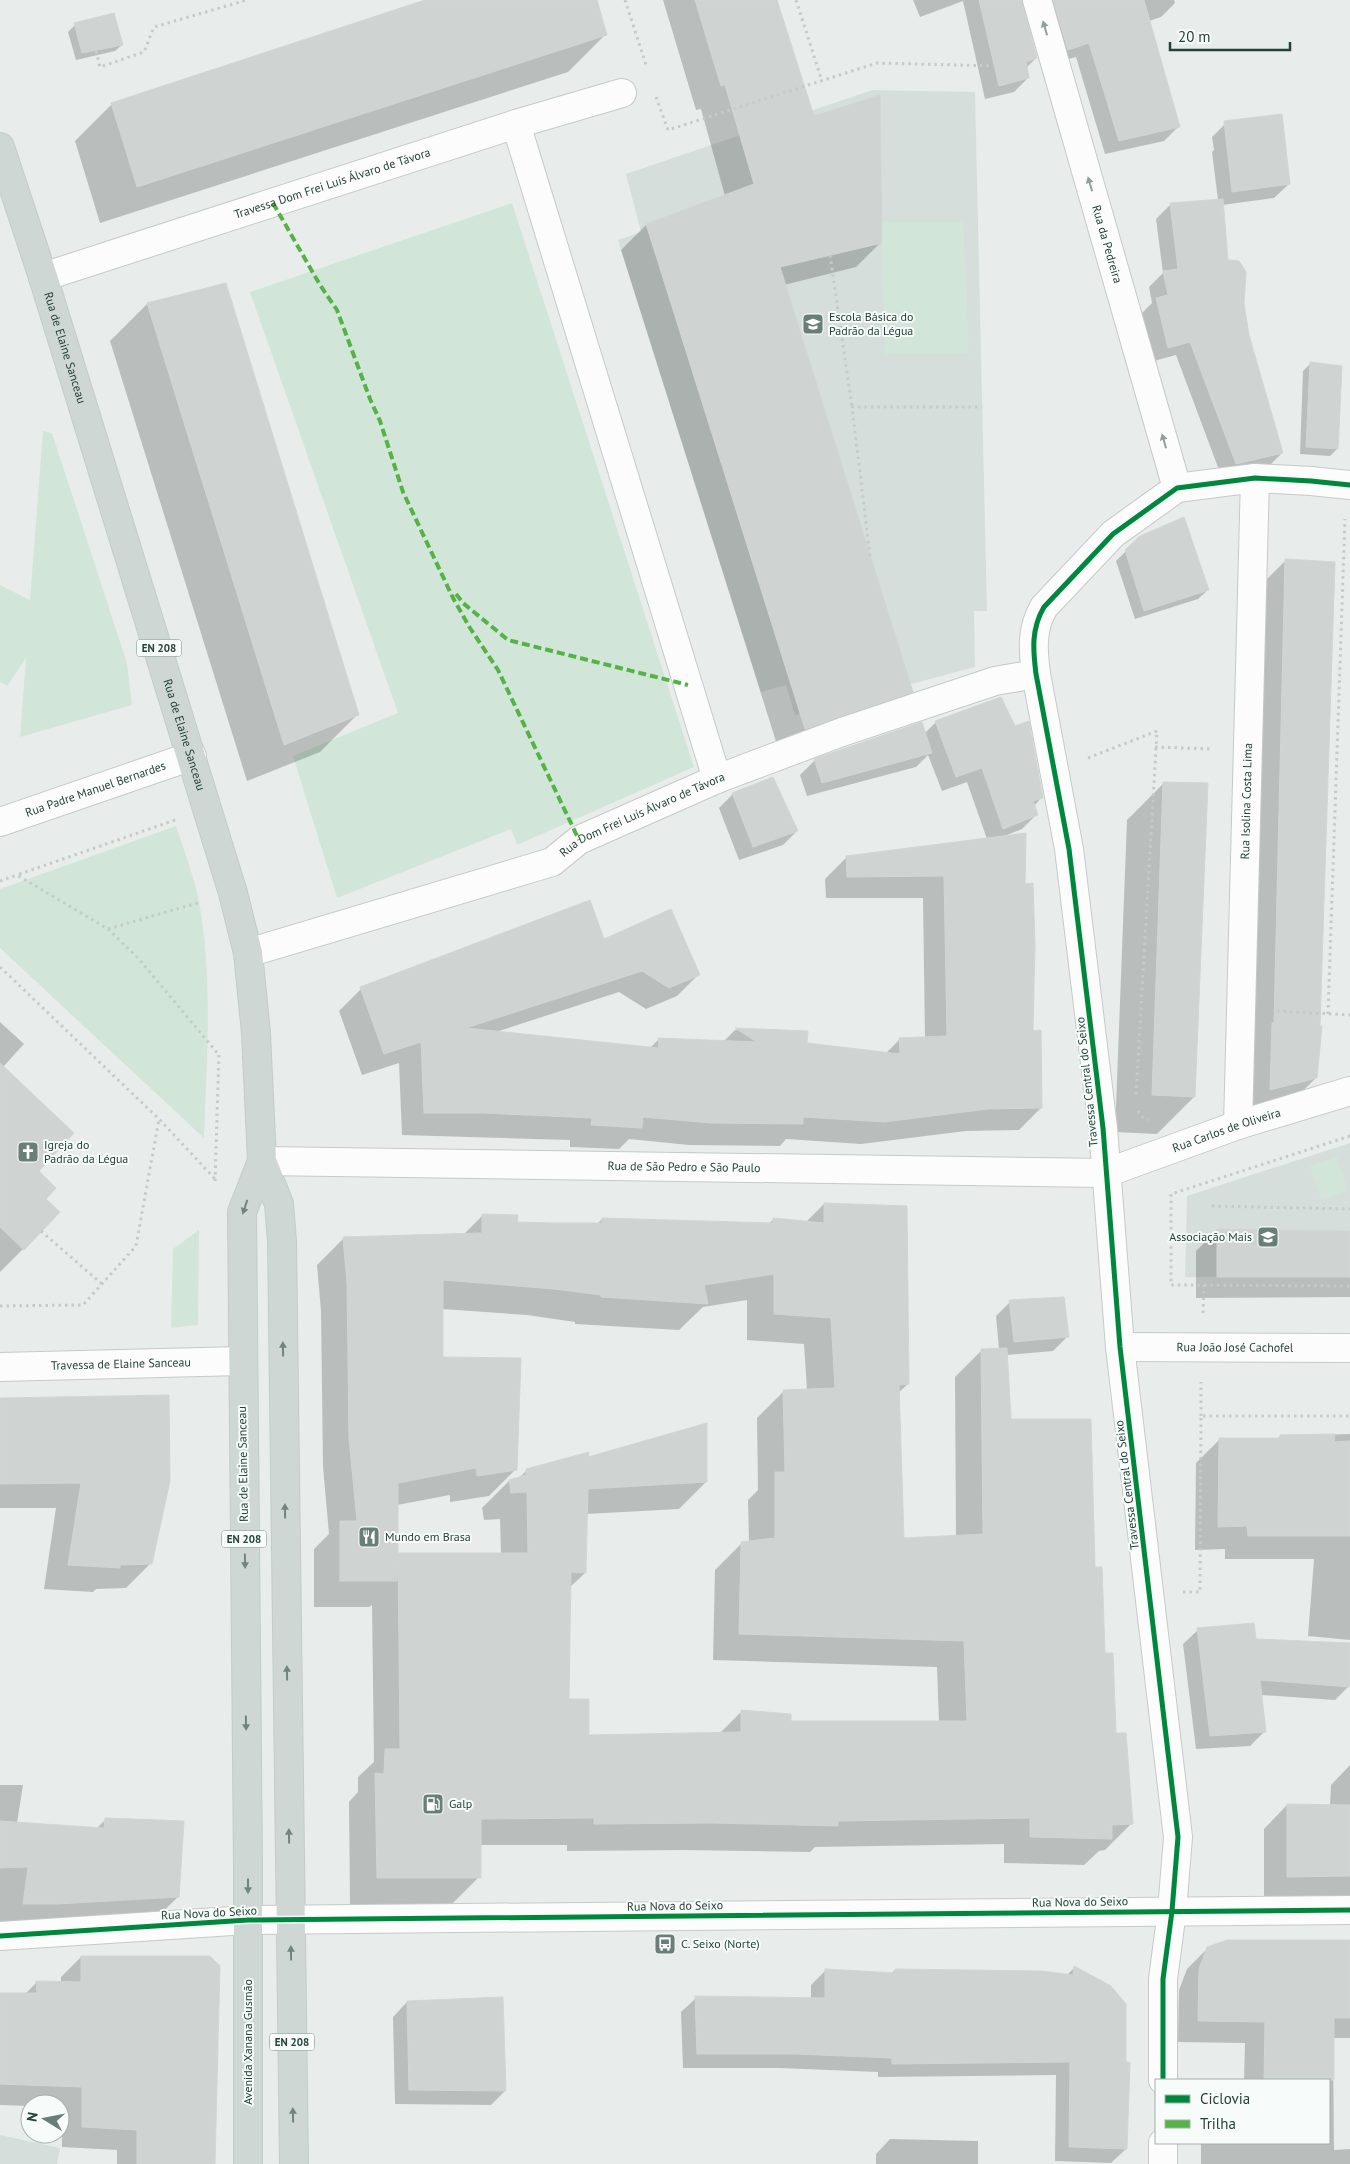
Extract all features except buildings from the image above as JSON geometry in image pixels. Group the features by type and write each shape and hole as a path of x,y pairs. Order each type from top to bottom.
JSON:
{"main road":[{"name":"Rua de Elaine Sanceau","path":"0,147 43,277 192,756 233,893 248,954 256,1033 262,1161 279,1204 282,1241 290,1920"},
{"name":"Rua de Elaine Sanceau","path":"248,1920 242,1212 262,1161"},
{"name":"Avenida Xanana Gusmão","path":"248,1920 248,2164"},
{"name":"EN 208","path":"290,1920 294,2164"}],"street":[{"name":"Rua da Pedreira","path":"1037,0 1177,488"},
{"name":"Travessa Dom Frei Luís Álvaro de Távora","path":"43,277 516,124 622,93"},
{"path":"516,124 717,779"},
{"name":"Travessa Central do Seixo","path":"1163,2079 1163,1978 1172,1911 1178,1837 1120,1347 1103,1128 1070,859 1036,674 1033,636 1039,615 1044,607 1113,534 1177,488 1255,478 1350,485"},
{"name":"Rua Isolina Costa Lima","path":"1238,1125 1255,478"},
{"name":"Rua Dom Frei Luís Álvaro de Távora","path":"248,954 552,862 579,840 717,779 842,732 995,681 1036,674"},
{"name":"Rua Padre Manuel Bernardes","path":"0,822 192,756"},
{"name":"Rua Carlos de Oliveira","path":"1106,1173 1238,1125 1350,1091"},
{"name":"Rua de São Pedro e São Paulo","path":"262,1161 1106,1173"},
{"name":"Rua João José Cachofel","path":"1120,1347 1350,1348"},
{"name":"Travessa de Elaine Sanceau","path":"0,1367 242,1361"},
{"name":"Rua Nova do Seixo","path":"0,1936 248,1920 1350,1910"},
{"path":"1163,2144 1163,2164"}],"path":[{"path":"96,51 100,67 144,52 154,27 246,0"},
{"path":"625,0 668,130 877,63 995,66"},
{"path":"796,0 822,81"},
{"path":"622,93 652,83"},
{"path":"830,255 852,407 870,556"},
{"path":"852,407 982,407"},
{"path":"1328,1014 1345,515"},
{"path":"1054,771 1157,731 1136,1097"},
{"path":"0,881 185,817"},
{"path":"17,875 108,929 138,958 220,1055"},
{"path":"108,929 207,900"},
{"path":"0,967 159,1119 215,1179"},
{"path":"1241,1010 1350,1015"},
{"path":"215,1189 219,1046"},
{"path":"0,1306 83,1305 136,1246 159,1119"},
{"path":"1350,1136 1171,1194 1172,1285 1350,1286"},
{"path":"1212,1206 1350,1209"},
{"path":"41,1231 102,1284"},
{"path":"1150,1593 1200,1592 1201,1416 1350,1416"}],"shaded area":[{"name":"Escola Básica do Padrão da Légua","path":"872,90 975,92 987,611 974,611 975,667 795,715 786,685 761,692 618,240 641,232 626,174"},
{"name":"Associação Mais","path":"1350,1143 1350,1277 1185,1277 1187,1196"},
{"path":"0,2135 20,2139 20,2144 42,2144 60,2148 57,2164 0,2164"}],"green space":[{"path":"512,203 694,767 517,845 511,829 337,898 293,756 398,713 250,292"},
{"path":"881,222 963,222 969,354 885,354"},
{"path":"43,431 52,433 127,663 132,705 20,737 26,658 7,686 0,682 0,585 30,600"},
{"path":"176,826 196,888 202,918 205,949 208,1044 204,1138 0,948 0,889"},
{"path":"1337,1157 1348,1191 1321,1200 1310,1166"},
{"path":"199,1230 198,1325 171,1328 173,1249"}],"marked path":[{"path":"273,203 320,285 337,310 380,421 403,492 453,598 498,670 579,840"},
{"path":"456,594 463,603 508,640 688,685"}],"cycle path":[{"path":"1163,2079 1163,1979 1172,1911 1178,1837 1120,1347 1103,1128 1069,849 1036,674 1034,640 1037,623 1044,607 1113,534 1177,488 1255,478 1350,485"},
{"path":"0,1936 248,1920 1350,1910"}],"place":[{"name":"Escola Básica do Padrão da Légua","path":"813,324"},
{"name":"Igreja do Padrão da Légua","path":"28,1152"},
{"name":"Associação Mais","path":"1268,1237"},
{"name":"Mundo em Brasa","path":"369,1537"},
{"name":"Galp","path":"433,1804"},
{"name":"C. Seixo (Norte)","path":"665,1944"}]}
